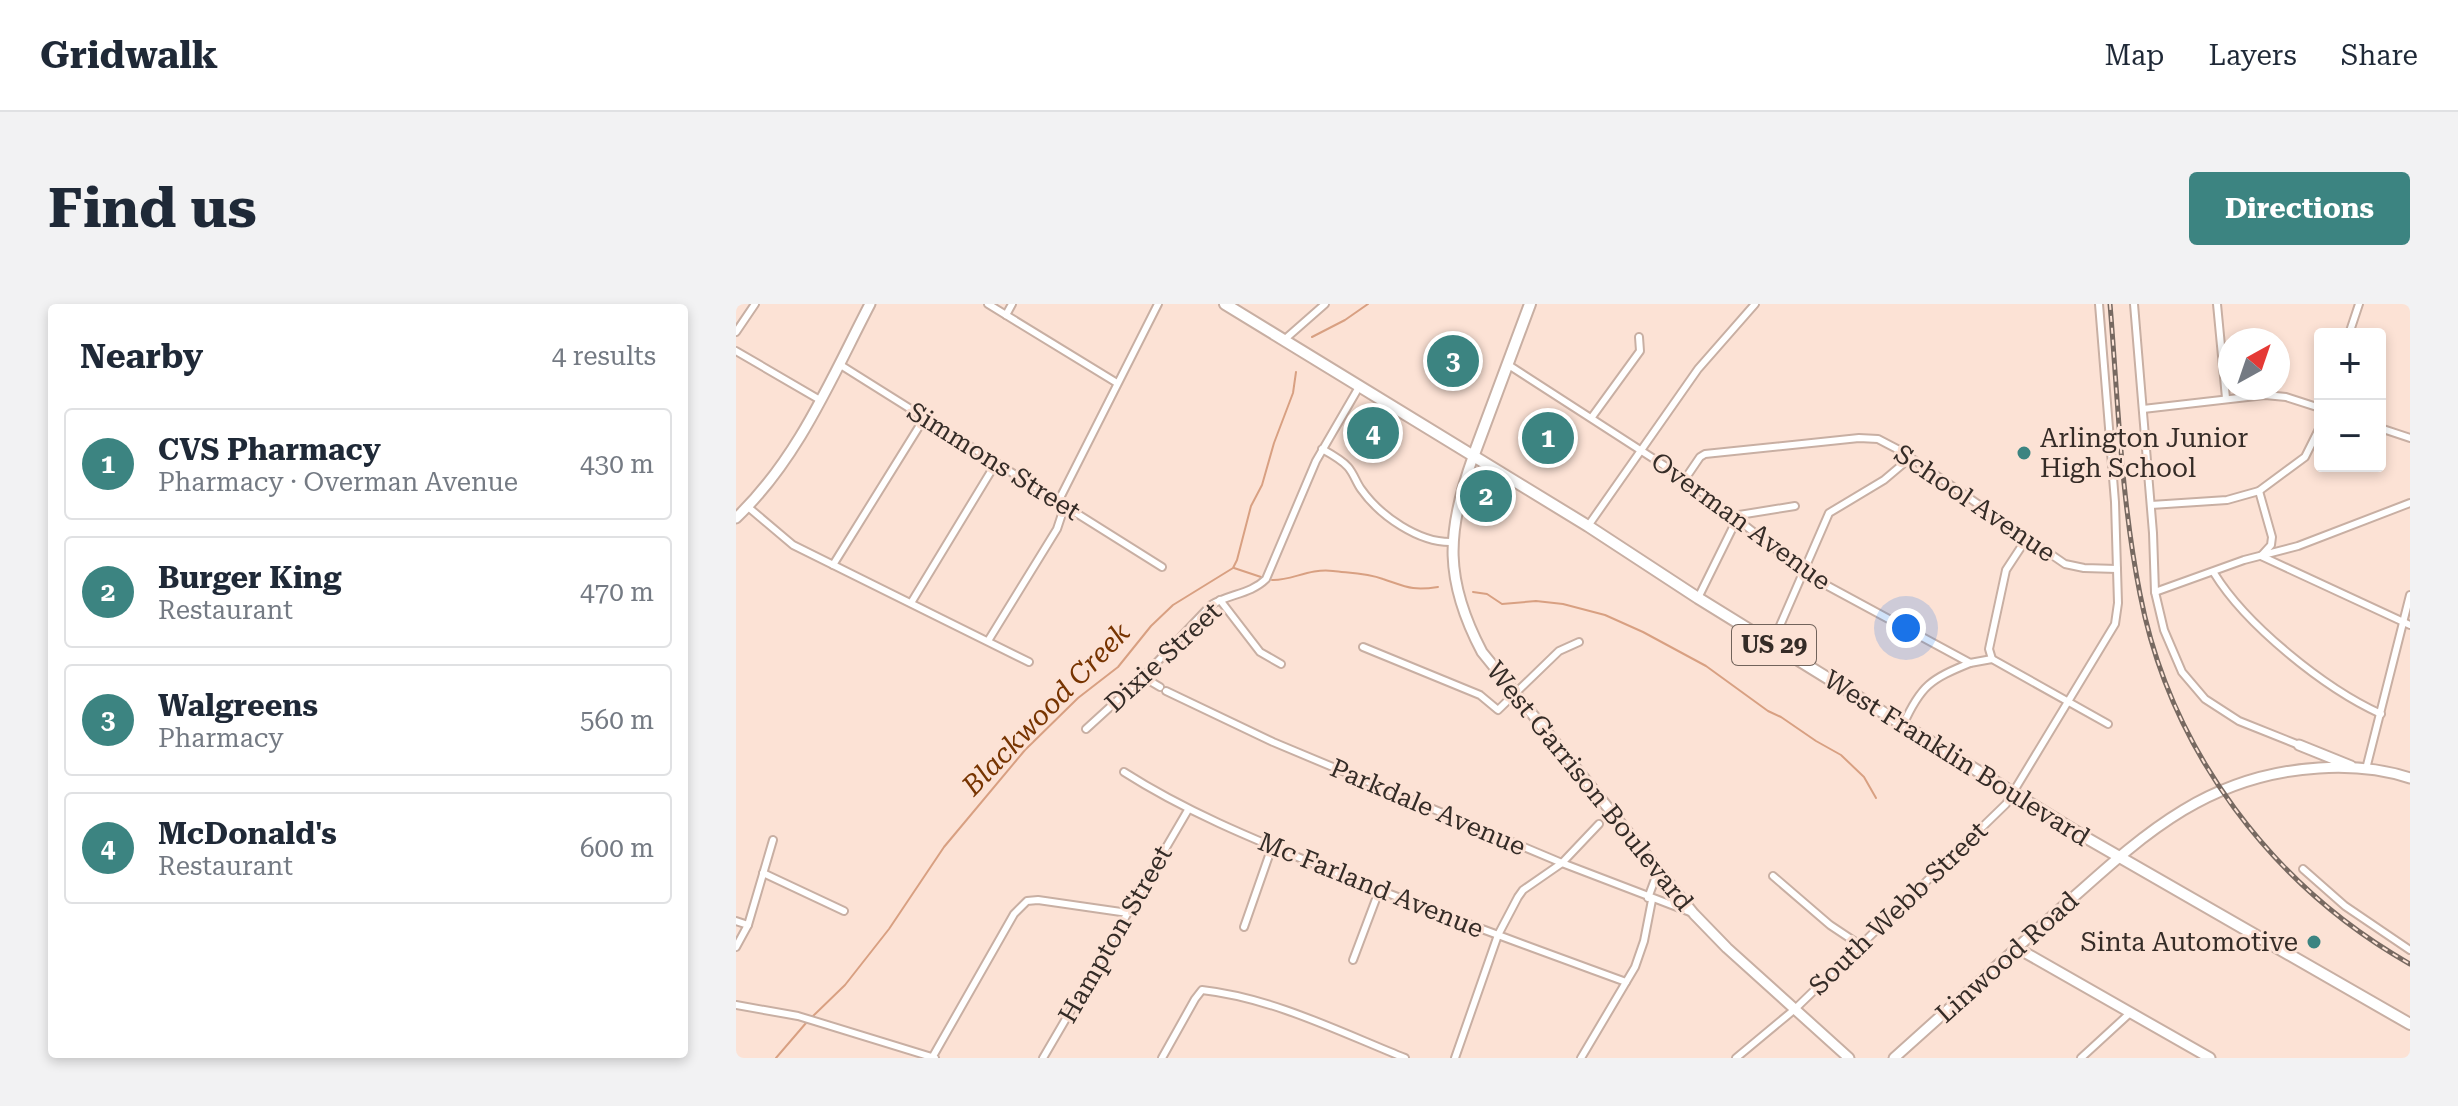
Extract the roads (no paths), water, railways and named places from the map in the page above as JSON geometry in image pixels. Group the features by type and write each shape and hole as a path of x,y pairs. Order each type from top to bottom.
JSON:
{"main road":[{"path":"736,518 785,463 870,304"},
{"name":"West Franklin Boulevard","path":"1225,304 1588,526 1698,598 2013,793 2410,1024"},
{"path":"1473,457 1530,304"},
{"name":"West Garrison Boulevard","path":"1473,457 1455,513 1452,542 1463,612 1482,652 1694,914 1727,948 1849,1058"},
{"path":"2299,745 2362,769 2410,778"},
{"path":"2299,745 2306,753 2303,769"},
{"path":"2311,750 2320,768"},
{"name":"Linwood Road","path":"1894,1058 2120,857 2153,829 2193,803 2246,781 2303,769 2362,769"},
{"path":"2017,948 2210,1058"}],"street":[{"path":"736,332 755,304"},
{"path":"988,304 1117,383"},
{"path":"1006,315 1012,304"},
{"path":"988,641 1057,529 1062,514 1058,502 1158,304"},
{"path":"1284,340 1325,304"},
{"path":"1588,526 1698,369 1755,304"},
{"name":"South Webb Street","path":"1736,1058 1795,1009 2003,807 2115,624 2118,603 2115,502 2099,304"},
{"path":"2134,304 2155,592 2157,609 2171,649 2182,672 2205,699 2239,721 2299,745"},
{"path":"2217,304 2219,328"},
{"path":"2351,328 2359,304"},
{"path":"1592,417 1640,351 1639,337"},
{"path":"736,351 820,400"},
{"name":"Simmons Street","path":"839,364 1162,567"},
{"name":"Overman Avenue","path":"1507,364 1685,479 1802,570 1970,663"},
{"name":"Dixie Street","path":"1086,729 1143,677 1211,605 1250,591 1266,579 1322,449 1359,387"},
{"path":"2143,409 2218,399"},
{"path":"2290,400 2314,406"},
{"path":"833,565 925,417"},
{"path":"2386,430 2410,438"},
{"name":"School Avenue","path":"1685,479 1705,454 1859,438 1881,440 2065,564 2117,569"},
{"path":"2151,505 2227,500 2259,491 2305,457 2314,439"},
{"path":"1322,449 1348,466 1370,500 1393,520 1415,534 1442,543 1452,542"},
{"path":"1772,644 1829,513 1884,480 1910,458"},
{"path":"911,603 996,463"},
{"path":"2259,491 2272,537 2271,545 2261,556"},
{"path":"2155,592 2214,573 2227,565 2298,546 2410,503"},
{"path":"1698,598 1736,519 1745,513 1795,506"},
{"path":"748,507 780,536 1029,662"},
{"path":"1992,659 1989,649 2006,570 2027,538"},
{"path":"2261,556 2406,623"},
{"path":"2214,573 2234,602 2289,653 2356,701 2381,714"},
{"path":"2362,769 2381,714 2406,623 2410,595"},
{"path":"1220,600 1260,652 1281,664"},
{"path":"1363,647 1480,695 1495,710 1502,709 1559,651 1579,642"},
{"path":"1903,725 1926,686 1945,672 1992,659 2108,724"},
{"name":"Parkdale Avenue","path":"1143,677 1273,742 1650,899 1694,914"},
{"name":"Mc Farland Avenue","path":"1124,772 1188,810 1272,847 1379,891 1626,982"},
{"name":"Hampton Street","path":"1043,1058 1188,810"},
{"path":"1455,1058 1498,935 1523,890 1562,863 1599,824"},
{"path":"736,947 748,925 773,840"},
{"path":"1244,927 1272,847"},
{"path":"2303,869 2363,919 2410,950"},
{"path":"1581,1058 1641,953 1658,871"},
{"path":"763,873 844,911"},
{"path":"1773,876 1830,925 1860,945"},
{"path":"1353,960 1379,891"},
{"path":"736,1005 798,1016 933,1058 1007,925 1027,901 1128,913"},
{"path":"736,921 748,925"},
{"path":"1162,1058 1202,990 1222,992 1294,1013 1405,1058"},
{"path":"2081,1058 2130,1013"}],"waterway":[{"name":"Blackwood Creek","path":"1312,337 1368,304"},
{"name":"Blackwood Creek","path":"811,1018 845,985 889,929 944,847 1025,750 1078,698 1118,667 1151,626 1173,605 1233,568 1251,506 1262,485 1293,393 1296,372"},
{"path":"1234,568 1261,577"},
{"path":"1272,580 1324,571 1371,576 1416,588 1438,587"},
{"path":"1473,592 1487,594 1502,604 1536,601 1563,604 1605,615 1643,632 1706,666 1768,711 1841,755 1864,777 1876,798"},
{"name":"Blackwood Creek","path":"776,1058 806,1023"}],"railway":[{"path":"2110,304 2128,522 2140,594 2155,651 2175,707 2202,759 2234,808 2272,854 2314,895 2360,932 2410,964"}],"place":[{"name":"Walgreens","path":"1453,361"},
{"name":"McDonald's","path":"1373,433"},
{"name":"CVS Pharmacy","path":"1548,438"},
{"name":"Arlington Junior High School","path":"2024,453"},
{"name":"Burger King","path":"1486,496"},
{"name":"Sinta Automotive","path":"2314,942"}]}
